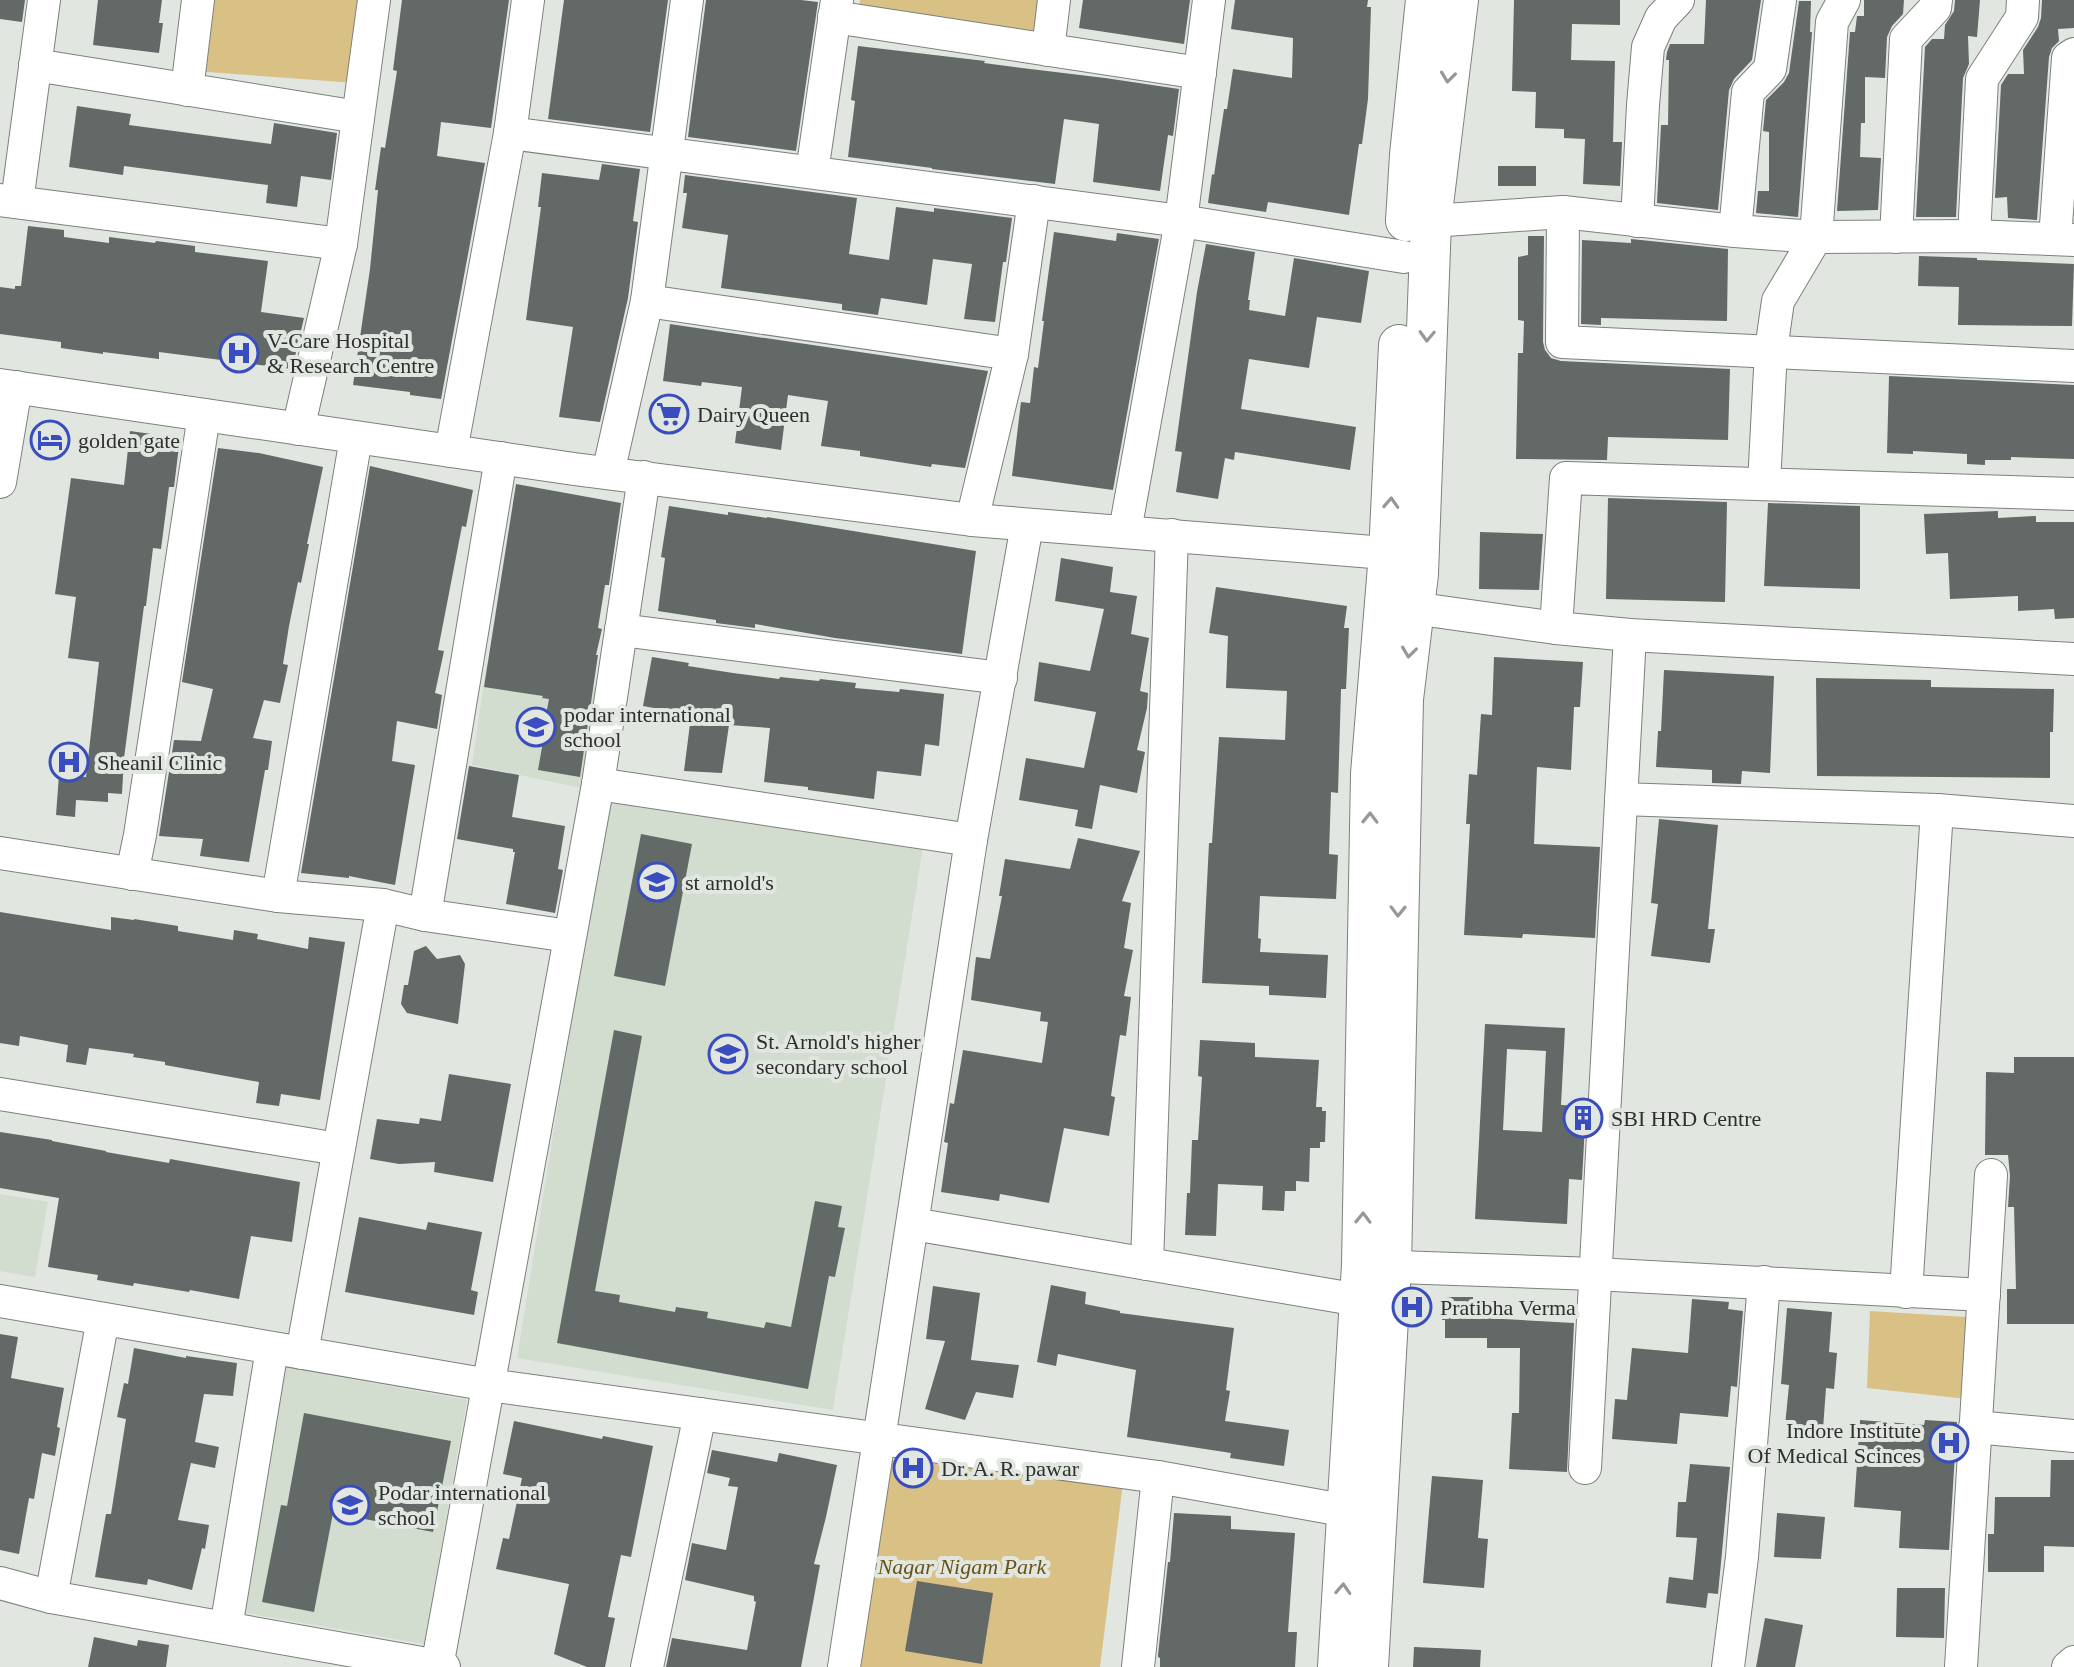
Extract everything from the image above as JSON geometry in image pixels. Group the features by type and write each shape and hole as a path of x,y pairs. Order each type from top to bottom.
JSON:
{"main road":[{"path":"1404,554 1404,257 1410,155 1426,0"},
{"path":"1338,1667 1348,1511 1371,1277 1403,699 1399,606 1431,221 1458,0"},
{"path":"1368,1667 1371,1277"}],"street":[{"path":"44,0 35,65 8,201 341,244"},
{"path":"187,90 198,0"},
{"path":"298,429 341,244 374,0"},
{"path":"451,451 510,133 528,0"},
{"path":"608,473 647,301 687,0"},
{"path":"1048,50 1054,0"},
{"path":"1125,531 1181,221 1209,0"},
{"path":"1637,221 1648,47 1661,18 1678,0"},
{"path":"1735,231 1748,92 1770,69 1780,0"},
{"path":"1764,484 1771,350 1778,301 1816,237 1832,22 1844,0"},
{"path":"1896,237 1906,39 1935,8 1936,0"},
{"path":"1974,236 1982,79 2022,17 2023,0"},
{"path":"812,172 836,9 1048,50 1200,73"},
{"path":"1431,221 1563,212 1816,237 1974,236 2065,240 2068,58 2074,54"},
{"path":"35,65 358,117"},
{"path":"510,133 1181,221 1404,257"},
{"path":"972,520 1012,354 1034,201"},
{"path":"1563,212 1562,342 2074,366"},
{"path":"647,301 1012,354"},
{"path":"0,482 8,386 356,438 972,520 1404,554"},
{"path":"132,874 204,415"},
{"path":"278,896 356,438"},
{"path":"425,915 501,458"},
{"path":"0,1583 51,1597 440,1667 598,784 644,477"},
{"path":"1556,628 1566,478 2074,494"},
{"path":"844,1667 971,840 1027,525"},
{"path":"1147,1264 1172,535"},
{"path":"1399,606 1630,635 2074,659"},
{"path":"621,630 1001,678"},
{"path":"1585,1468 1630,635"},
{"path":"598,784 971,840"},
{"path":"1621,799 1937,810 2074,821"},
{"path":"1906,1292 1937,810"},
{"path":"0,853 278,896 383,905 425,915 569,936"},
{"path":"226,1628 287,1351 338,1149 383,905"},
{"path":"0,1094 338,1149"},
{"path":"1961,1667 1991,1175"},
{"path":"913,1224 1147,1264 1371,1277 1595,1274 1984,1295"},
{"path":"1728,1667 1742,1557 1764,1282"},
{"path":"0,1301 489,1385 1158,1477 1348,1511"},
{"path":"51,1597 103,1319"},
{"path":"647,1667 700,1414"},
{"path":"1975,1427 2074,1436"},
{"path":"1138,1667 1158,1477"},
{"path":"2068,1667 2074,1662"}],"shaded area":[{"name":"podar international school","path":"487,662 601,689 581,788 472,765"},
{"name":"St. Arnold's higher secondary school","path":"608,795 923,847 833,1410 517,1358"},
{"path":"0,1194 48,1202 35,1277 0,1271"},
{"name":"Podar international school","path":"277,1366 467,1400 424,1644 234,1611"}],"green space":[{"path":"208,0 367,0 355,83 194,71"},
{"path":"860,0 1041,0 1037,32 859,10"},
{"path":"1870,1311 1983,1318 1976,1400 1867,1388"},
{"name":"Nagar Nigam Park","path":"883,1460 1124,1475 1100,1667 832,1667"}],"building":[{"path":"0,0 25,0 22,22 0,19"},
{"path":"98,0 162,0 159,53 93,45"},
{"path":"402,0 509,0 491,128 441,122 437,156 485,163 441,399 353,385 370,269 381,147 385,148 397,71 393,70"},
{"path":"564,0 668,0 650,132 548,119"},
{"path":"706,0 818,2 796,151 688,137"},
{"path":"1083,0 1190,0 1184,44 1079,28"},
{"path":"1235,0 1368,0 1367,7 1371,7 1368,99 1349,215 1268,202 1266,212 1208,203 1233,69 1292,78 1293,38 1231,29"},
{"path":"1514,0 1620,0 1620,25 1572,24 1571,60 1615,61 1613,142 1622,142 1620,186 1583,184 1585,139 1564,138 1564,129 1535,128 1536,92 1512,91"},
{"path":"1706,0 1761,0 1752,60 1734,79 1729,90 1718,210 1657,203 1661,125 1668,125 1667,52 1670,44 1704,44"},
{"path":"1864,0 1904,0 1903,14 1887,37 1885,78 1865,77 1865,123 1861,123 1860,157 1881,158 1878,210 1837,211 1850,32 1855,32 1857,16 1864,16"},
{"path":"1955,0 1980,0 1977,37 1968,36 1969,64 1963,78 1956,217 1916,217 1925,47 1932,39 1944,39 1945,25 1954,11"},
{"path":"2042,0 2074,0 2074,28 2058,29 2059,41 2049,57 2037,220 2008,218 2007,197 1995,198 2001,85 2008,74 2024,74 2023,50 2038,27"},
{"path":"1799,1 1811,1 1812,32 1798,217 1756,213 1758,191 1769,191 1769,132 1763,131 1766,100 1789,73"},
{"path":"858,46 1179,89 1173,136 1168,135 1160,191 1093,182 1099,124 1064,119 1055,184 848,157"},
{"path":"77,106 131,114 129,125 271,144 274,123 337,133 331,180 301,176 297,207 266,203 268,185 124,166 123,175 69,167"},
{"path":"602,164 640,169 633,221 638,222 628,298 600,422 559,417 573,327 526,320 541,207 538,207 542,173 599,180"},
{"path":"1498,166 1536,166 1536,186 1498,186"},
{"path":"685,175 857,198 849,254 889,260 896,207 934,212 934,208 1012,218 995,322 964,319 972,264 933,259 927,305 881,298 878,315 842,310 842,304 721,288 728,235 682,228 687,193 683,193"},
{"path":"28,226 64,230 64,237 109,243 109,237 156,241 195,246 195,252 268,261 261,312 304,318 292,369 159,352 159,359 103,354 61,348 61,342 0,334 0,287 15,289 15,286 21,286"},
{"path":"1054,232 1116,241 1117,233 1159,239 1113,490 1012,476 1021,402 1030,403 1034,367 1038,368"},
{"path":"1528,236 1544,236 1543,342 1551,358 1730,369 1728,440 1608,437 1607,460 1516,459 1518,353 1523,353 1524,321 1518,320 1518,257 1528,255"},
{"path":"1631,239 1728,249 1727,321 1601,318 1601,325 1581,324 1582,240 1631,243"},
{"path":"1206,244 1255,252 1249,310 1285,316 1294,258 1369,271 1361,323 1317,317 1309,368 1249,359 1241,409 1356,427 1350,470 1235,452 1234,460 1225,458 1218,499 1176,492 1182,452 1175,451"},
{"path":"1919,256 2074,264 2072,326 1958,325 1959,287 1918,286"},
{"path":"670,324 988,371 965,468 932,464 931,467 860,456 860,451 821,446 828,401 788,395 781,450 735,443 742,387 663,381"},
{"path":"1889,376 2074,385 2074,459 2011,457 2011,460 1985,460 1985,465 1967,464 1967,454 1887,453"},
{"path":"130,431 180,438 174,487 169,487 161,549 153,548 124,758 122,794 108,793 108,802 76,800 75,817 56,815 59,775 86,777 99,662 68,658 76,597 55,594 71,478 124,485"},
{"path":"218,448 323,467 301,583 298,582 289,626 283,664 288,665 280,703 264,700 253,738 272,741 249,862 200,856 203,839 159,836 174,740 201,741 213,689 182,682"},
{"path":"370,466 473,490 466,527 462,526 438,650 444,651 435,693 442,695 437,729 397,721 392,761 415,765 395,885 349,876 301,873"},
{"path":"516,484 621,503 609,585 605,585 598,628 602,629 580,777 538,770 549,699 484,687"},
{"path":"1608,498 1727,502 1725,602 1606,599"},
{"path":"1768,503 1860,506 1860,589 1764,586"},
{"path":"669,506 767,517 976,551 962,654 755,624 755,628 716,623 716,620 658,611 665,558 661,557"},
{"path":"1998,511 1998,518 2036,516 2036,522 2074,522 2074,618 2055,619 2054,609 2018,611 2018,596 1950,599 1948,553 1926,554 1924,514"},
{"path":"1480,532 1543,534 1539,590 1479,589"},
{"path":"1061,558 1113,567 1110,592 1137,596 1131,634 1149,638 1140,691 1148,693 1137,750 1145,752 1137,793 1100,785 1092,829 1075,826 1078,810 1019,800 1026,758 1084,768 1096,712 1034,701 1039,662 1090,671 1104,609 1055,601"},
{"path":"1216,587 1347,606 1344,628 1349,628 1346,689 1341,689 1338,793 1331,792 1329,854 1338,855 1336,899 1260,896 1260,952 1328,955 1326,998 1269,995 1269,986 1202,983 1209,843 1212,843 1219,737 1285,740 1287,691 1226,688 1228,636 1209,633"},
{"path":"652,657 689,663 688,666 779,679 820,679 856,683 855,688 944,694 939,746 925,744 921,776 877,771 874,799 764,782 770,728 729,725 722,773 684,771 691,716 643,706"},
{"path":"1494,657 1583,662 1580,707 1574,707 1571,770 1537,767 1534,844 1600,847 1595,938 1464,935 1470,824 1466,824 1469,774 1477,775 1481,714 1492,715"},
{"path":"1664,670 1774,676 1770,773 1742,771 1741,784 1712,783 1712,770 1656,767"},
{"path":"1816,678 1931,680 1931,687 2054,689 2050,778 1817,776"},
{"path":"469,766 519,775 512,817 565,826 558,869 563,870 555,913 506,904 513,849 457,839"},
{"path":"1659,819 1718,825 1708,929 1715,929 1710,963 1651,956 1658,904 1651,903"},
{"path":"641,834 692,844 665,986 614,976"},
{"path":"1078,838 1140,851 1122,901 1131,903 1124,948 1133,950 1124,996 1131,997 1126,1036 1120,1035 1109,1136 1064,1128 1049,1203 1000,1194 999,1201 941,1192 950,1103 954,1104 963,1050 1042,1063 1048,1022 1040,1021 1041,1012 971,1000 976,957 990,959 1002,896 999,896 1005,859 1070,869"},
{"path":"0,912 111,930 111,917 134,919 178,926 178,931 233,940 234,930 258,934 257,939 308,949 309,937 345,942 320,1100 281,1094 279,1106 256,1103 259,1082 165,1065 165,1062 133,1057 134,1054 89,1048 86,1065 66,1062 68,1045 20,1036 19,1046 0,1043"},
{"path":"426,946 437,959 460,955 465,964 458,1024 407,1013 401,1004 414,951"},
{"name":"SBI HRD Centre","path":"1485,1024 1565,1028 1561,1105 1586,1106 1582,1180 1569,1179 1567,1224 1475,1219","holes":["1507,1049 1546,1051 1542,1132 1503,1130"]},
{"path":"614,1030 642,1036 595,1291 620,1295 619,1302 675,1312 676,1307 708,1312 707,1318 764,1328 766,1322 791,1327 815,1201 842,1206 838,1227 845,1228 835,1277 829,1276 808,1389 557,1343"},
{"path":"1200,1040 1255,1043 1255,1057 1319,1060 1316,1107 1326,1111 1325,1142 1320,1142 1320,1148 1310,1148 1309,1182 1296,1181 1296,1191 1285,1191 1284,1211 1262,1210 1263,1186 1218,1184 1216,1236 1185,1235 1192,1140 1198,1140 1202,1077 1198,1076"},
{"path":"2014,1057 2074,1057 2074,1324 2007,1324 2007,1289 2016,1289 2014,1207 2008,1207 2008,1155 1985,1155 1986,1072 2014,1073"},
{"path":"449,1074 511,1084 493,1182 434,1172 435,1162 399,1164 370,1159 377,1119 419,1124 420,1118 441,1121"},
{"path":"0,1132 169,1163 170,1159 300,1182 292,1242 251,1236 239,1299 190,1290 97,1280 98,1275 48,1267 59,1198 0,1188"},
{"path":"359,1217 426,1230 428,1222 482,1232 471,1290 478,1292 474,1315 345,1292"},
{"path":"1051,1285 1086,1292 1085,1304 1120,1313 1234,1328 1225,1421 1289,1430 1284,1466 1230,1458 1231,1453 1127,1437 1136,1370 1058,1354 1056,1366 1037,1362"},
{"path":"933,1286 980,1293 971,1360 1019,1365 1013,1398 976,1392 965,1420 925,1409 945,1341 926,1339"},
{"path":"1442,1297 1473,1297 1473,1307 1503,1307 1503,1319 1574,1323 1567,1472 1509,1469 1512,1413 1519,1413 1520,1348 1487,1348 1487,1338 1445,1338"},
{"path":"1692,1299 1729,1302 1728,1309 1743,1311 1737,1387 1731,1386 1728,1417 1680,1413 1677,1444 1612,1439 1615,1399 1627,1400 1632,1348 1688,1353"},
{"path":"1787,1308 1832,1312 1829,1352 1837,1353 1834,1389 1826,1388 1823,1429 1785,1426 1789,1385 1781,1384"},
{"path":"0,1334 18,1337 11,1378 64,1388 55,1456 42,1453 34,1499 29,1498 19,1554 0,1550"},
{"path":"134,1348 186,1358 237,1363 233,1396 204,1394 195,1442 219,1447 215,1468 191,1463 178,1520 209,1525 192,1590 148,1579 147,1585 95,1577 106,1514 111,1514 126,1419 117,1417 124,1383 128,1384"},
{"path":"304,1413 451,1441 433,1532 333,1513 314,1612 262,1602 281,1505 287,1506"},
{"path":"1860,1420 1924,1425 1925,1420 1957,1422 1949,1550 1899,1548 1901,1511 1854,1507"},
{"path":"514,1421 653,1446 631,1557 621,1555 608,1617 615,1618 605,1667 587,1667 554,1654 569,1584 496,1569 503,1538 509,1539 522,1478 503,1474"},
{"path":"712,1450 777,1462 779,1453 837,1465 814,1564 820,1565 801,1667 666,1667 672,1638 747,1650 756,1602 754,1596 685,1580 692,1543 726,1550 738,1487 728,1486 730,1478 707,1473"},
{"path":"2051,1460 2074,1460 2074,1547 2044,1546 2044,1572 1988,1572 1988,1534 1994,1534 1995,1497 2050,1497"},
{"path":"1690,1464 1730,1467 1718,1594 1708,1593 1706,1608 1666,1603 1669,1577 1693,1580 1697,1538 1676,1537 1678,1502 1686,1502"},
{"path":"1432,1476 1483,1480 1478,1538 1488,1539 1484,1588 1423,1583"},
{"path":"1174,1513 1231,1516 1231,1529 1295,1533 1288,1632 1297,1632 1295,1667 1160,1667 1158,1655"},
{"path":"1777,1513 1825,1517 1821,1559 1774,1557"},
{"path":"917,1581 993,1593 982,1664 905,1651"},
{"path":"1897,1588 1945,1588 1944,1638 1896,1637"},
{"path":"1765,1618 1803,1625 1795,1667 1756,1667"},
{"path":"94,1637 137,1646 138,1640 169,1645 166,1667 88,1667"},
{"path":"1414,1647 1481,1650 1480,1667 1413,1667"}],"place":[{"name":"V-Care Hospital & Research Centre","path":"239,353"},
{"name":"Dairy Queen","path":"669,414"},
{"name":"golden gate","path":"50,440"},
{"name":"podar international school","path":"536,727"},
{"name":"Sheanil Clinic","path":"69,762"},
{"name":"st arnold's","path":"657,882"},
{"name":"St. Arnold's higher secondary school","path":"728,1054"},
{"name":"SBI HRD Centre","path":"1583,1118"},
{"name":"Pratibha Verma","path":"1412,1307"},
{"name":"Indore Institute Of Medical Scinces","path":"1949,1443"},
{"name":"Dr. A. R. pawar","path":"913,1468"},
{"name":"Podar international school","path":"350,1505"}]}
